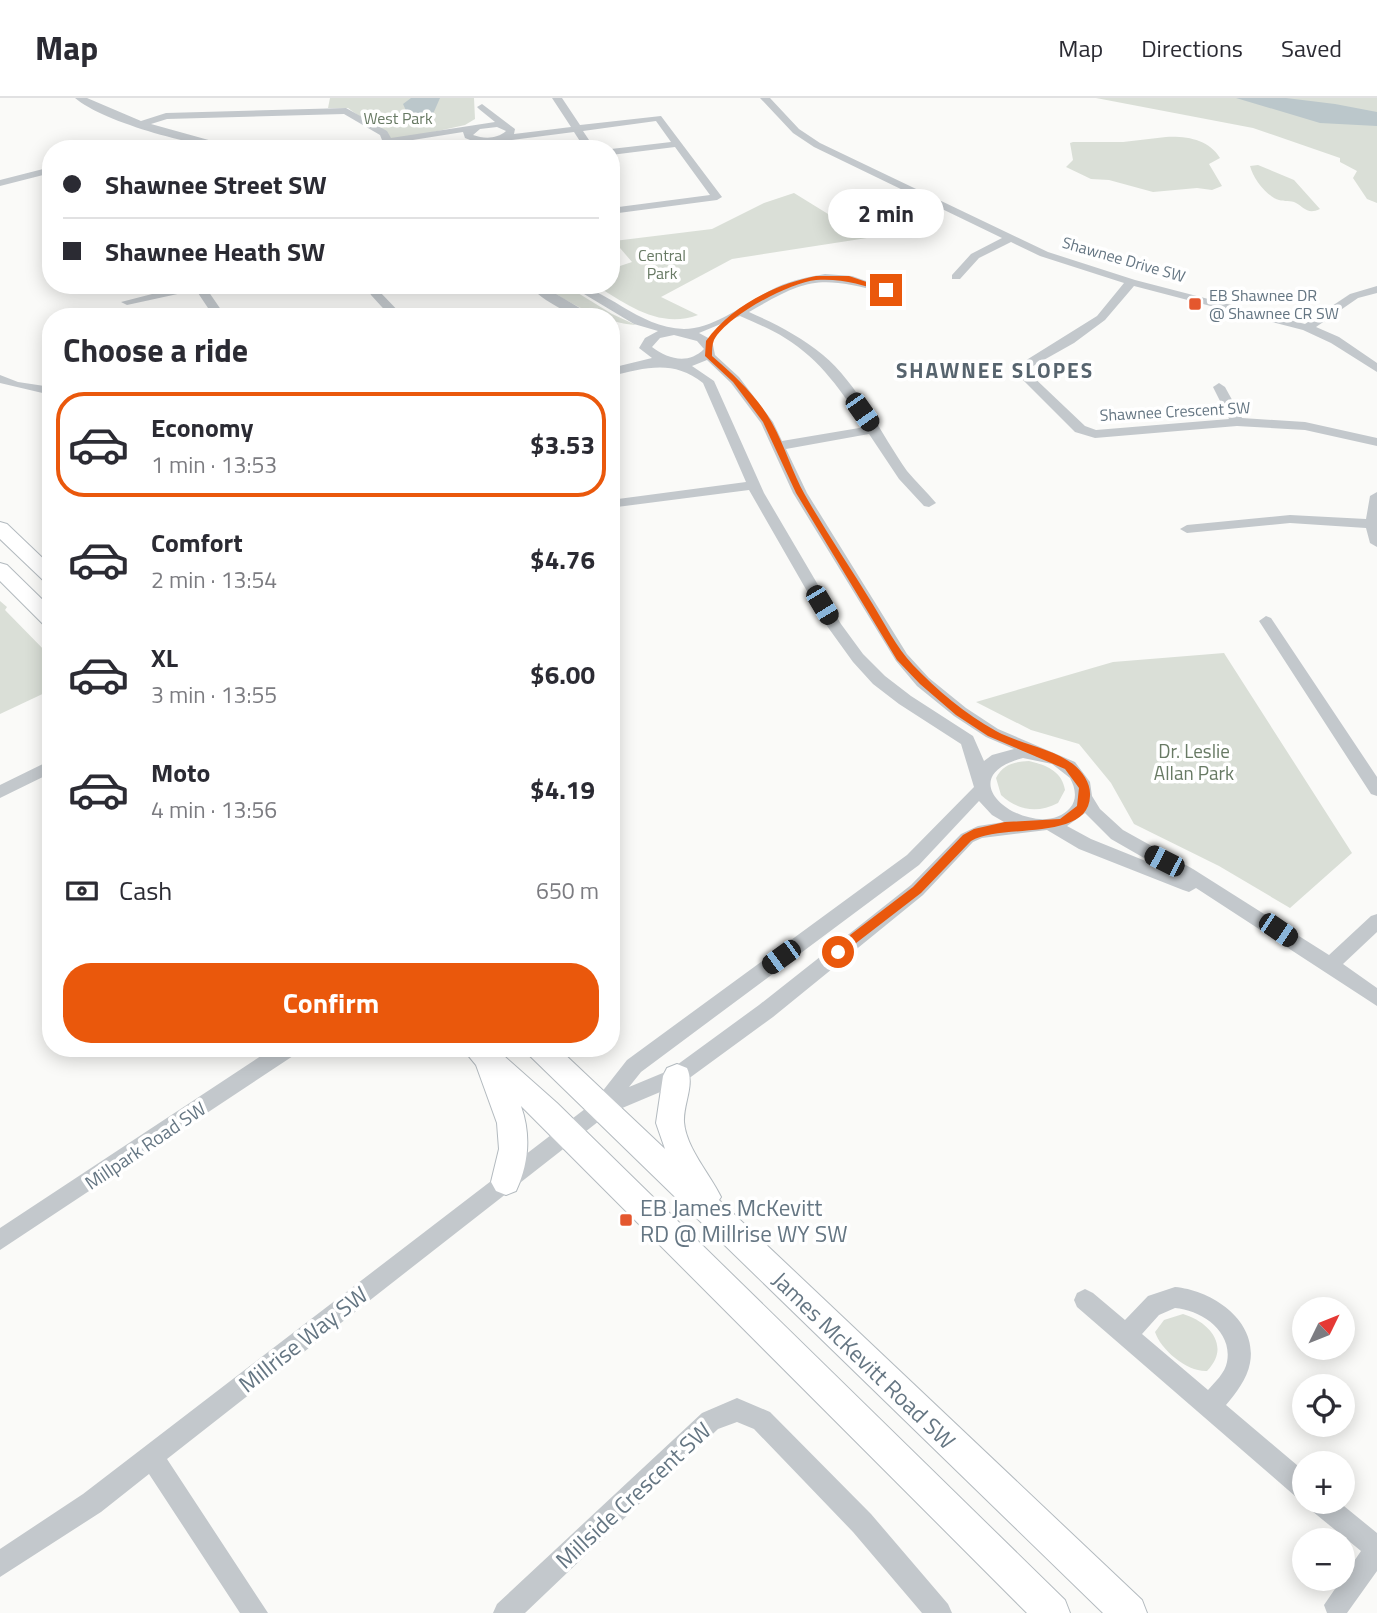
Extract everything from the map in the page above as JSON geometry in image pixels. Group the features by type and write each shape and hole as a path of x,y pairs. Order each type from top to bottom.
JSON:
{"main road":[{"path":"0,528 42,568"},
{"path":"0,569 42,611"},
{"path":"482,1057 515,1126 513,1162 506,1182"},
{"path":"484,1057 568,1134 1052,1613"},
{"name":"James McKevitt Road SW","path":"549,1057 1129,1613"},
{"path":"677,1076 670,1123 682,1156 722,1225"}],"street":[{"path":"80,98 115,117 200,140"},
{"path":"557,98 570,129 581,140"},
{"name":"Shawnee Drive SW","path":"765,98 796,131 817,145 1011,238 1074,265 1307,328 1335,340 1377,368"},
{"path":"482,102 506,133"},
{"path":"470,138 468,131 476,126 483,116 482,102"},
{"path":"139,125 166,116 342,110 379,130 387,140"},
{"path":"490,140 506,133 570,129 658,118 717,197 620,211"},
{"path":"408,140 492,124 506,133"},
{"path":"501,140 506,133"},
{"path":"411,139 478,140"},
{"path":"620,151 677,144"},
{"path":"0,183 42,172"},
{"path":"956,277 975,256 1011,238"},
{"path":"620,364 663,333 684,332 740,312 777,289 802,280 849,278 886,290"},
{"name":"Shawnee Crescent SW","path":"1131,282 1101,318 1070,340 1018,369 1080,429 1096,434 1237,422 1305,426 1377,442"},
{"path":"1307,328 1332,308 1354,296 1377,289"},
{"path":"127,302 162,294"},
{"path":"376,294 389,308"},
{"path":"546,294 570,308"},
{"path":"589,294 613,308"},
{"path":"620,312 638,322 666,331 700,336 709,346 711,361 735,380 767,422 800,493 901,657 923,682 960,712 992,733 1062,762 1079,776 1085,799 1097,818 1122,840 1184,872 1377,998"},
{"path":"620,368 651,362 692,362 701,359 709,346 740,312"},
{"path":"740,312 806,346 838,377 904,476 929,503"},
{"path":"620,326 640,334 654,357 695,370 708,381 754,485 811,587 858,659 905,700 967,740 973,750 986,801 997,812 1027,825"},
{"path":"0,379 15,385 42,390"},
{"path":"1219,387 1237,422"},
{"path":"778,446 875,429"},
{"path":"620,503 754,485"},
{"path":"1377,496 1372,524 1377,543"},
{"path":"1187,529 1290,519 1372,524"},
{"path":"1266,621 1377,790"},
{"path":"601,1108 634,1066 913,860 939,836 955,811 980,784 985,768 995,759 1023,752 1039,753"},
{"path":"0,792 42,771"},
{"path":"601,1108 677,1076 766,1011 917,890 967,838 978,832 1027,825 1051,825 1074,816 1085,799"},
{"path":"1051,825 1085,844 1226,899"},
{"path":"1330,965 1377,921"},
{"path":"803,942 827,961"},
{"name":"Millpark Road SW","path":"0,1240 275,1057"},
{"name":"Millrise Way SW","path":"0,1564 92,1503 601,1108"},
{"path":"1126,1336 1154,1305 1168,1299 1191,1299 1215,1312 1237,1339 1239,1363 1234,1374 1209,1406"},
{"path":"1085,1300 1292,1477"},
{"name":"Millside Crescent SW","path":"506,1613 710,1422 737,1410 762,1420 862,1524 939,1613"},
{"path":"151,1456 255,1613"},
{"path":"1335,1514 1377,1550 1337,1605"}],"green space":[{"name":"West Park","path":"330,98 474,98 475,119 465,125 392,140 348,108 328,108"},
{"path":"1096,98 1377,98 1377,203 1367,199 1353,178 1357,171 1340,162 1340,158 1253,128"},
{"path":"1166,137 1190,138 1210,147 1220,158 1209,164 1222,186 1212,190 1197,188 1153,192 1109,180 1091,179 1066,167 1073,160 1070,143 1073,142 1123,142"},
{"path":"1258,165 1294,180 1320,209 1309,211 1294,202 1279,200 1269,195 1257,181 1250,166"},
{"name":"Central Park","path":"794,193 867,238 732,259 661,297 698,315 684,319 644,313 610,294 620,294 620,266 632,262 620,248 620,240 712,229 764,203"},
{"path":"556,294 580,294 602,308 582,308"},
{"path":"620,318 636,325 620,323"},
{"path":"0,601 7,607 5,610 42,648 42,694 0,714"},
{"name":"Dr. Leslie Allan Park","path":"1224,653 1352,853 1290,908 1219,866 1134,824 1111,783 1079,744 1031,730 976,702 1113,662"},
{"path":"1029,761 1047,767 1060,778 1065,790 1058,803 1028,809 1001,795 996,778 999,773 1010,765"},
{"path":"1183,1314 1202,1323 1214,1336 1217,1353 1207,1371 1191,1368 1176,1359 1163,1346 1155,1332 1164,1320"}],"shaded area":[{"path":"411,98 440,98 433,114 409,117 403,104"},
{"path":"1236,98 1286,98 1377,112 1377,126 1320,123"}],"place":[{"name":"EB Shawnee DR @ Shawnee CR SW","path":"1195,304"},
{"name":"EB James McKevitt RD @ Millrise WY SW","path":"626,1220"}],"district":[{"name":"SHAWNEE SLOPES","path":"995,370"}],"route":[{"path":"838,952 917,890 967,838 978,832 1005,827 1063,822 1074,816 1085,799 1079,776 1069,766 992,733 960,712 923,682 901,657 800,493 767,422 752,399 735,380 711,361 709,356 708,343 715,333 740,312 789,284 833,277 863,281 886,290"}]}
